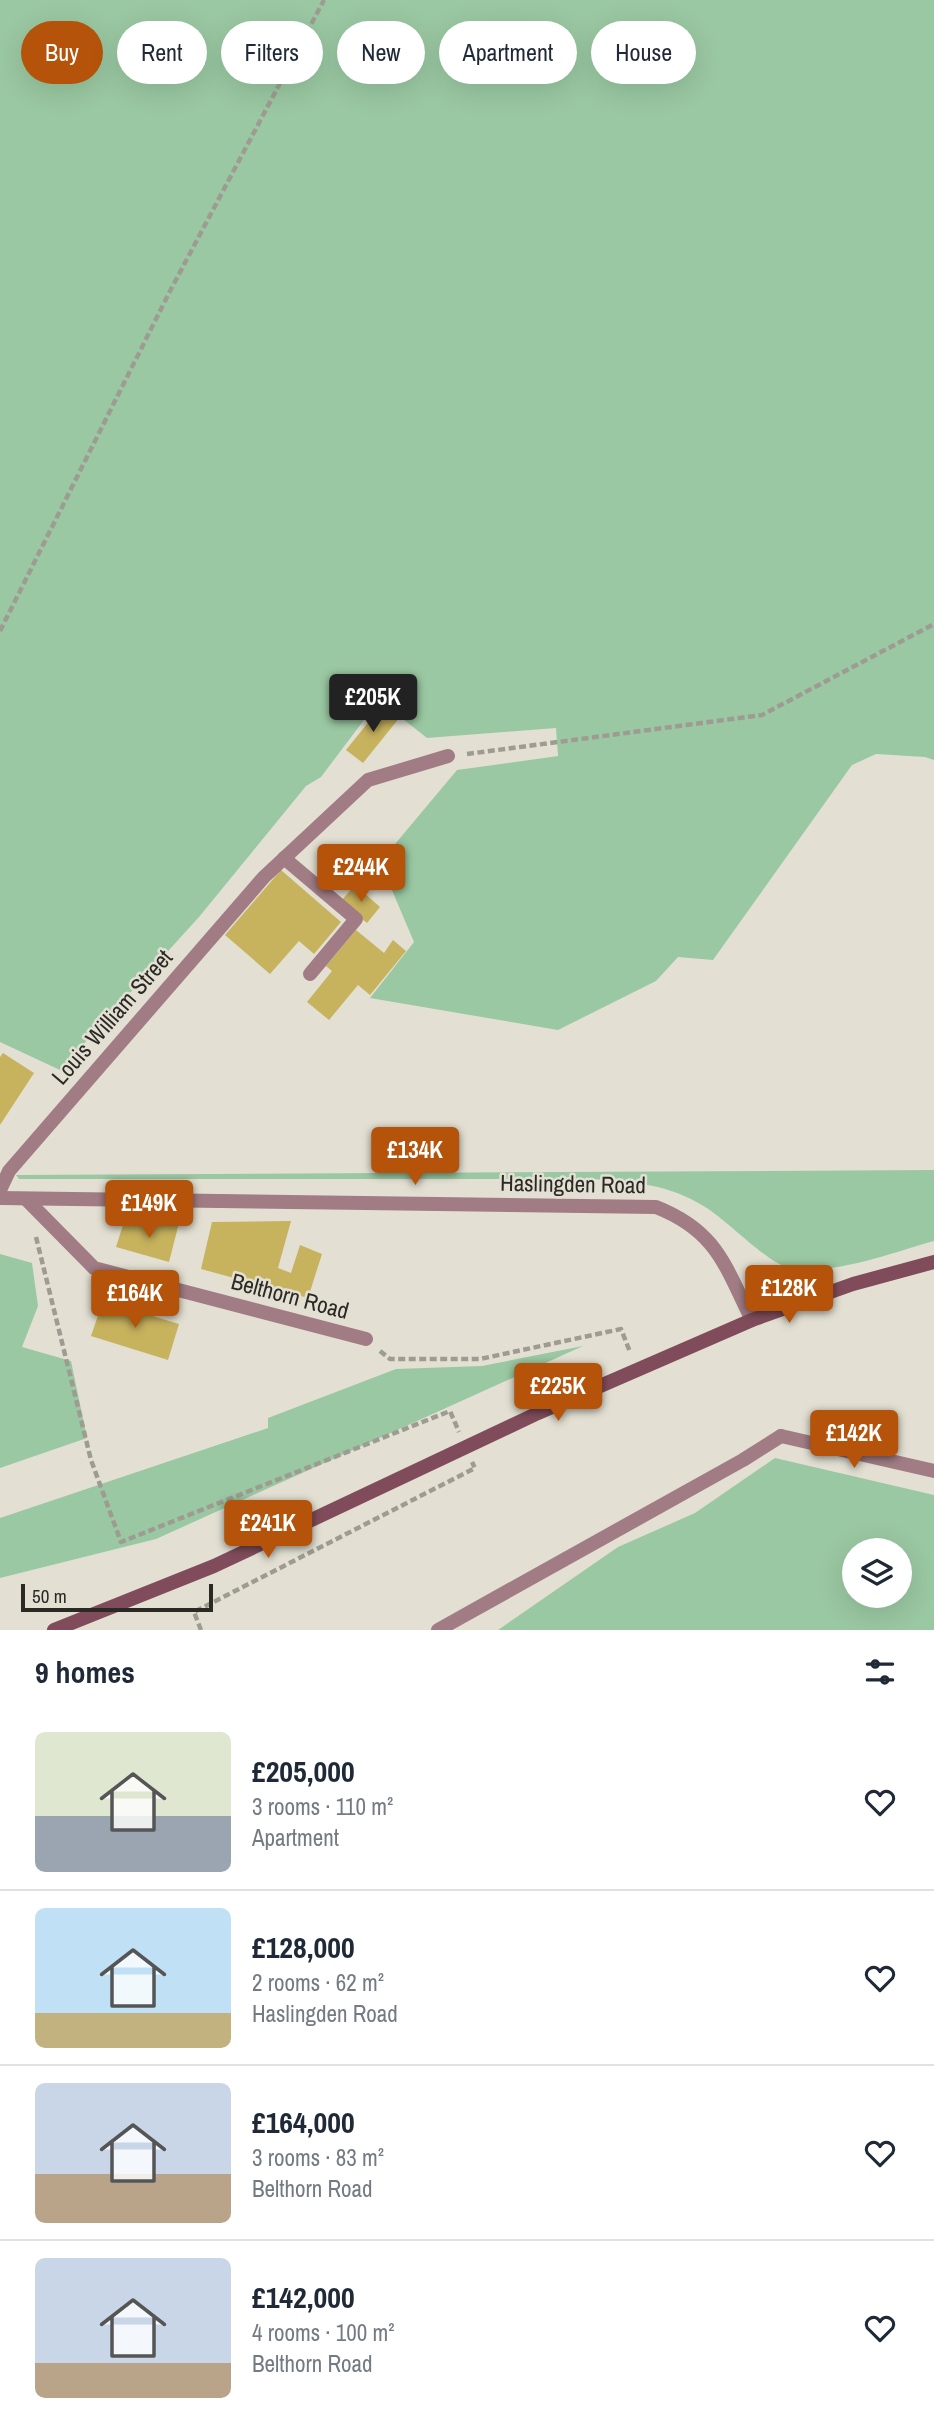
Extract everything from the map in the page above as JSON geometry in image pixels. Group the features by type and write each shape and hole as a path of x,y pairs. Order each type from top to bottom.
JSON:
{"main road":[{"path":"54,1630 214,1566 637,1369 752,1320 853,1284 934,1262"}],"street":[{"name":"Louis William Street","path":"0,1190 9,1171 264,877 368,780 448,756"},
{"path":"284,858 356,919 310,974"},
{"name":"Haslingden Road","path":"0,1198 656,1208 677,1215 704,1235 718,1253 752,1320"},
{"name":"Belthorn Road","path":"26,1199 94,1268 366,1339"},
{"path":"438,1630 731,1467 781,1436 934,1471"}],"path":[{"path":"0,631 169,293 324,0"},
{"path":"448,756 762,715 934,624"},
{"path":"26,1199 91,1460 121,1542 450,1411 475,1468 194,1612 201,1630"},
{"path":"366,1339 390,1359 480,1359 621,1329 637,1369"}],"green space":[{"path":"0,0 934,0 934,760 876,754 852,765 713,960 678,957 656,981 558,1030 370,998 414,942 380,862 457,770 558,756 556,728 427,738 379,700 321,777 306,786 199,917 60,1070 0,1042"},
{"path":"934,1170 934,1241 841,1267 821,1269 787,1267 778,1263 692,1199 637,1183 592,1179 19,1179 16,1175"},
{"path":"0,1254 32,1263 38,1306 22,1347 71,1361 87,1438 0,1468"},
{"path":"583,1346 156,1539 0,1578 0,1518 268,1428 268,1418 396,1369 482,1366"},
{"path":"775,1458 934,1495 934,1630 498,1630 618,1547 695,1513"}],"building":[{"path":"383,704 400,717 363,763 346,750"},
{"path":"281,870 341,922 314,954 299,941 270,974 225,935"},
{"path":"355,885 380,907 367,923 341,901"},
{"path":"356,930 384,953 393,940 406,951 370,995 358,985 329,1020 307,1002 332,971 326,966"},
{"path":"3,1053 34,1073 0,1125 0,1057"},
{"path":"291,1221 278,1268 291,1273 300,1245 322,1254 308,1298 201,1269 212,1222"},
{"path":"179,1223 169,1262 116,1247 123,1225"},
{"path":"103,1301 179,1324 168,1360 91,1336"}]}
